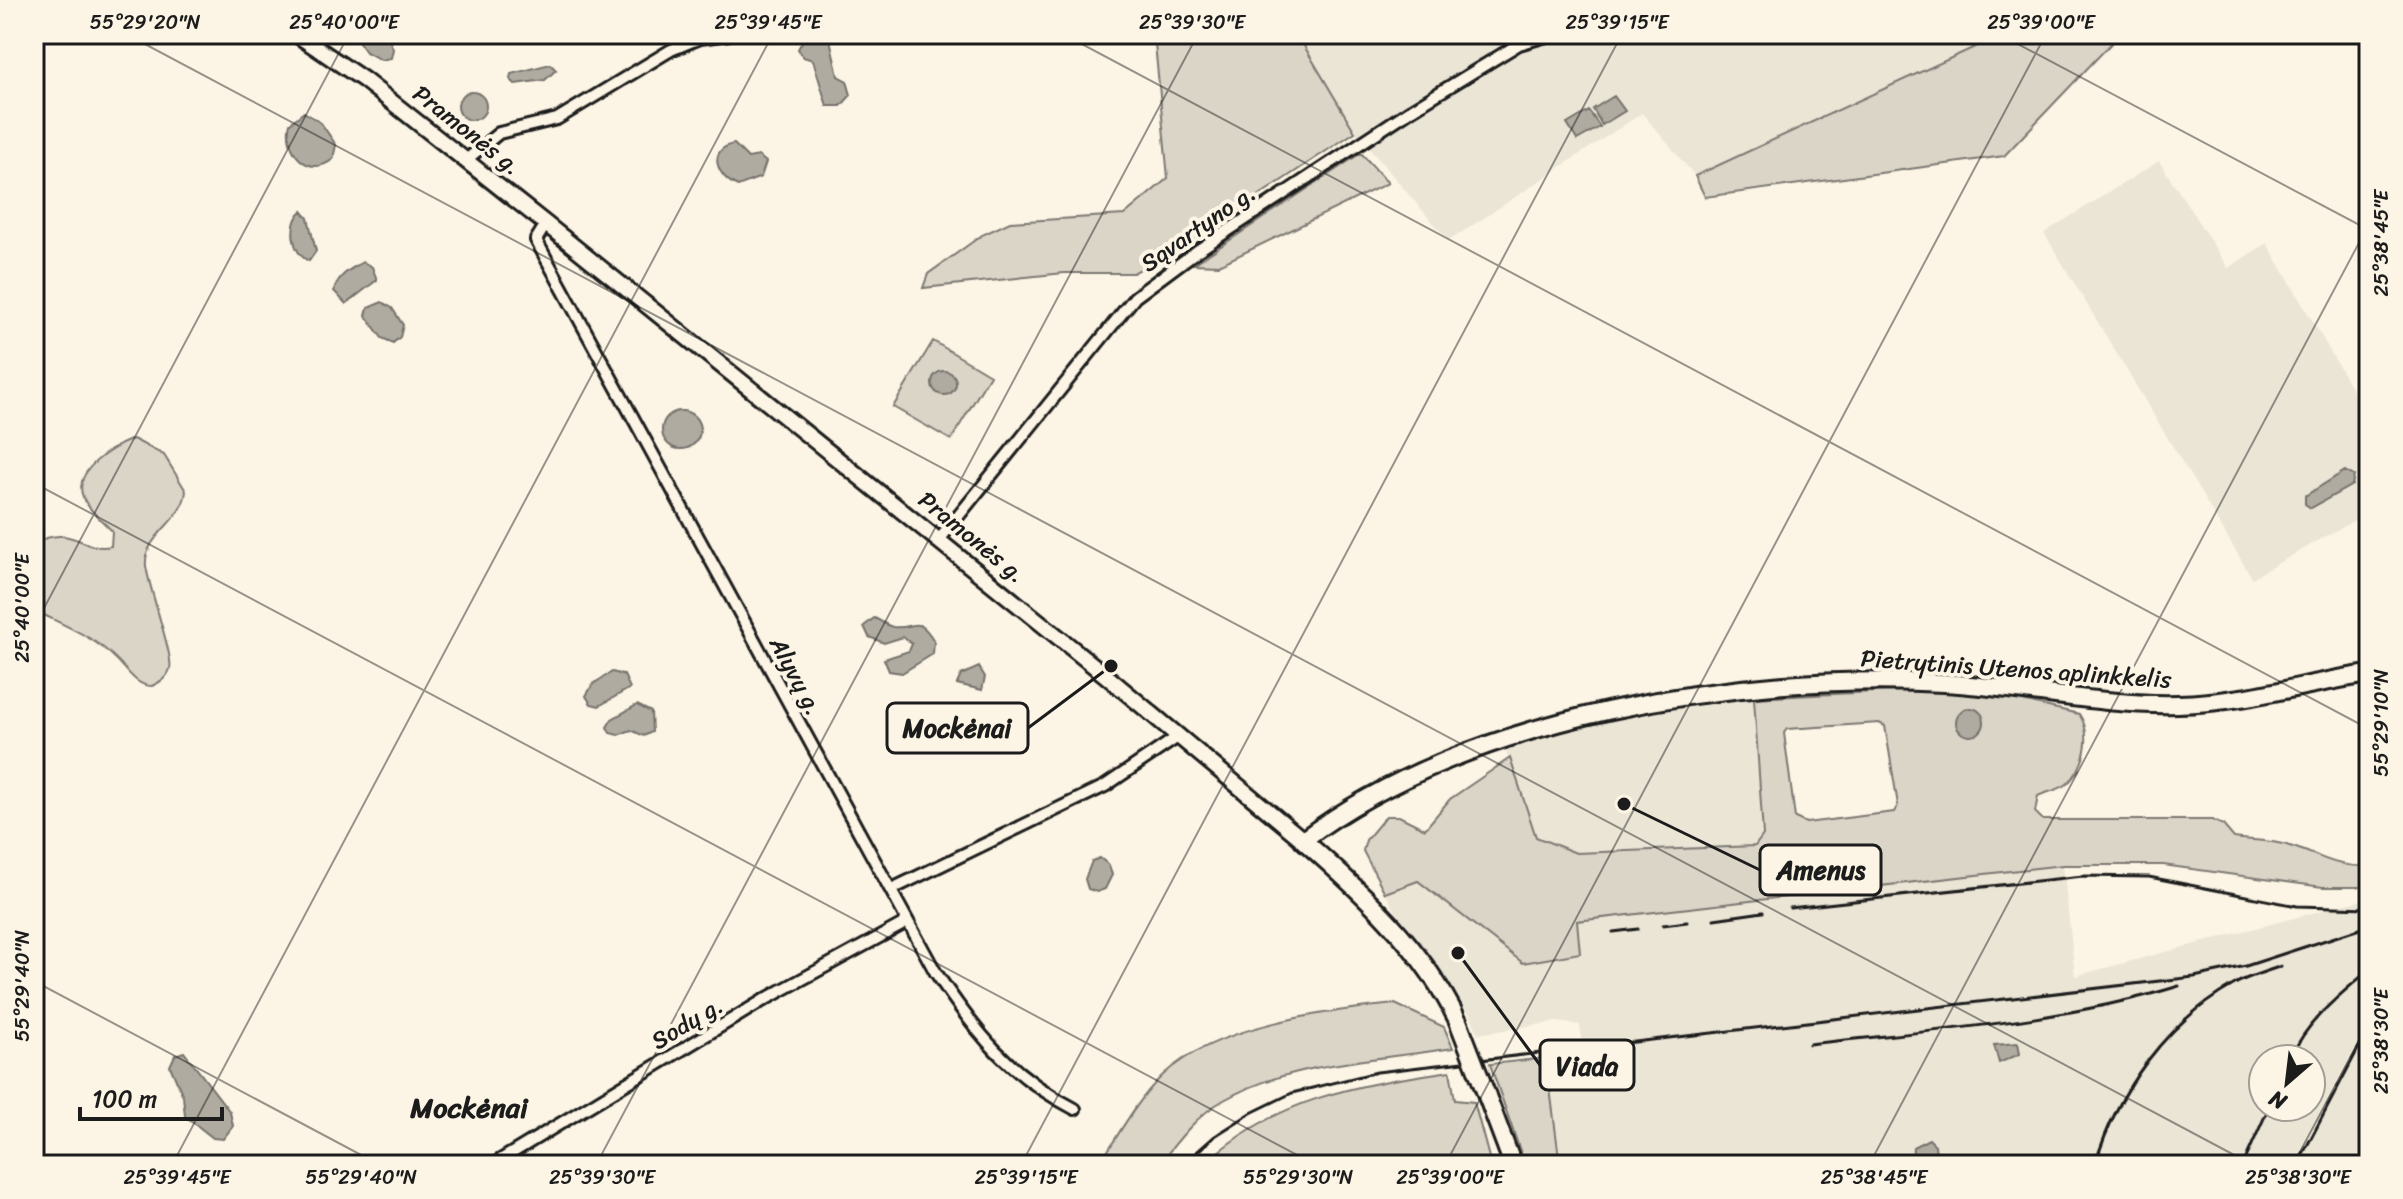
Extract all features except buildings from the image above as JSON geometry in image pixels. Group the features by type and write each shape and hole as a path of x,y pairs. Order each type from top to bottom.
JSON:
{"highway":[{"name":"Pietrytinis Utenos aplinkkelis","path":"1303,840 1361,803 1483,748 1602,712 1717,691 1891,681 1986,686 2123,704 2182,704 2248,697 2369,674"},
{"name":"Pramonės g.","path":"1303,840 1361,892 1430,972 1458,1021 1513,1165"}],"main road":[{"name":"Pramonės g.","path":"296,34 364,80 546,224 939,540 1303,840"}],"street":[{"path":"466,160 499,133 557,119 671,50 700,38 729,34"},
{"name":"Sąvartyno g.","path":"939,540 1135,297 1197,251 1411,110 1519,44 1553,34"},
{"name":"Alyvų g.","path":"546,224 536,240 829,782 892,889 936,973 1017,1074 1038,1090 1075,1109"},
{"path":"892,889 1105,786 1179,736"},
{"name":"Sodų g.","path":"492,1165 764,1000 907,922"}],"shaded area":[{"path":"360,34 387,34 393,49 391,58 381,60 366,52 359,42"},
{"path":"1154,34 1297,34 1355,132 1175,251 1133,273 1064,273 923,288 928,274 982,235 1010,222 1124,215 1168,178"},
{"path":"1297,34 2003,34 1695,176 1642,113 1449,241 1355,132"},
{"path":"2003,34 2120,34 2004,156 1705,197 1695,176"},
{"path":"821,36 830,39 838,76 847,81 851,95 841,106 827,106 813,60 803,57 798,49 803,40"},
{"path":"550,64 556,70 545,80 515,84 510,79 511,74"},
{"path":"472,92 482,96 486,106 482,116 472,120 462,116 458,106 462,96"},
{"path":"1614,96 1625,111 1602,125 1593,109"},
{"path":"1589,111 1600,127 1577,140 1567,124"},
{"path":"304,112 321,123 336,145 333,159 324,165 307,164 294,152 290,143 290,123"},
{"path":"734,144 748,158 759,156 766,162 761,177 738,186 720,171 717,157 725,147"},
{"path":"1361,153 1388,183 1219,265 1194,264"},
{"path":"2159,161 2228,268 2267,243 2369,418 2369,512 2252,578 2044,233"},
{"path":"302,211 308,218 316,251 309,261 298,252 294,238 295,222"},
{"path":"363,262 372,267 377,280 346,304 334,291 338,281"},
{"path":"382,302 392,308 403,325 400,337 393,343 382,338 366,316 368,308"},
{"path":"933,341 990,375 951,440 893,407"},
{"path":"944,371 955,378 956,383 949,394 944,395 933,388 932,383 939,372"},
{"path":"681,411 695,416 700,430 695,444 681,449 667,444 662,430 667,416"},
{"path":"133,439 164,455 186,491 178,511 147,555 148,576 170,662 167,675 152,686 137,681 108,652 88,638 34,610 34,543 59,536 93,546 111,546 112,531 88,506 81,487 83,478 96,461"},
{"path":"2345,471 2354,476 2352,485 2311,508 2305,504 2305,496"},
{"path":"874,618 893,627 924,627 934,641 933,654 902,673 889,671 884,659 909,651 912,644 903,637 884,643 869,637 864,626"},
{"path":"979,667 985,677 982,690 957,684 961,675"},
{"path":"612,672 624,675 630,688 599,706 591,704 586,696 593,684"},
{"path":"1914,690 2000,696 2079,714 2086,731 2082,760 2067,784 2038,796 2035,812 2043,820 2212,820 2223,825 2234,838 2280,843 2340,864 2369,866 2369,887 2323,887 2163,865 2063,865 1577,921 1580,953 1523,963 1418,881 1385,893 1363,851 1366,840 1386,816 1399,816 1425,829 1450,799 1510,758 1536,837 1576,853 1755,846 1763,835 1754,698","holes":["1879,723 1885,726 1898,805 1894,812 1806,823 1795,818 1784,733 1787,729"]},
{"path":"1754,698 1763,835 1755,846 1576,853 1536,837 1505,749 1636,715"},
{"path":"637,705 651,712 652,732 644,736 631,730 618,735 610,733 607,727 612,719"},
{"path":"1970,708 1980,712 1984,722 1980,732 1970,736 1960,732 1956,722 1960,712"},
{"path":"1100,858 1109,865 1112,875 1105,889 1097,892 1088,889 1085,879 1092,861"},
{"path":"2063,865 2075,976 2369,898 2369,1165 1560,1165 1543,1046 1582,1041 1580,1025 1556,1022 1478,1034 1471,1016 1403,925 1385,893 1418,881 1523,963 1577,921"},
{"path":"1395,1004 1444,1027 1453,1048 1336,1064 1250,1087 1205,1113 1159,1165 1099,1165 1145,1095 1163,1075 1185,1058 1241,1032 1273,1023"},
{"path":"2018,1043 2020,1054 1999,1063 1994,1045"},
{"path":"184,1052 230,1112 233,1126 223,1139 213,1138 185,1116 183,1096 170,1066 175,1055"},
{"path":"1546,1058 1560,1165 1525,1165 1490,1064"},
{"path":"1450,1071 1455,1100 1474,1102 1491,1165 1203,1165 1230,1142 1259,1124 1318,1098 1382,1082"},
{"path":"1929,1139 1935,1145 1937,1165 1912,1165 1913,1147"}],"railway":[{"path":"1790,908 2083,876 2149,877 2297,906 2369,908"},
{"path":"1714,919 1763,912"},
{"path":"1663,925 1687,922"},
{"path":"1182,1165 1215,1136 1251,1113 1292,1093 1377,1072 2194,977 2246,966 2369,926"},
{"path":"1613,932 1638,929"},
{"path":"2095,1165 2116,1111 2147,1061 2166,1038 2210,1000 2240,981 2281,966"},
{"path":"2299,1043 2314,1021 2369,970"},
{"path":"1809,1044 2042,1017 2134,999 2179,986"},
{"path":"2297,1165 2369,1028"},
{"path":"2243,1165 2262,1123"}],"place":[{"name":"Mockėnai","path":"1111,666"},
{"name":"Amenus","path":"1624,804"},
{"name":"Viada","path":"1458,953"}],"district":[{"name":"Mockėnai","path":"469,1107"}]}
